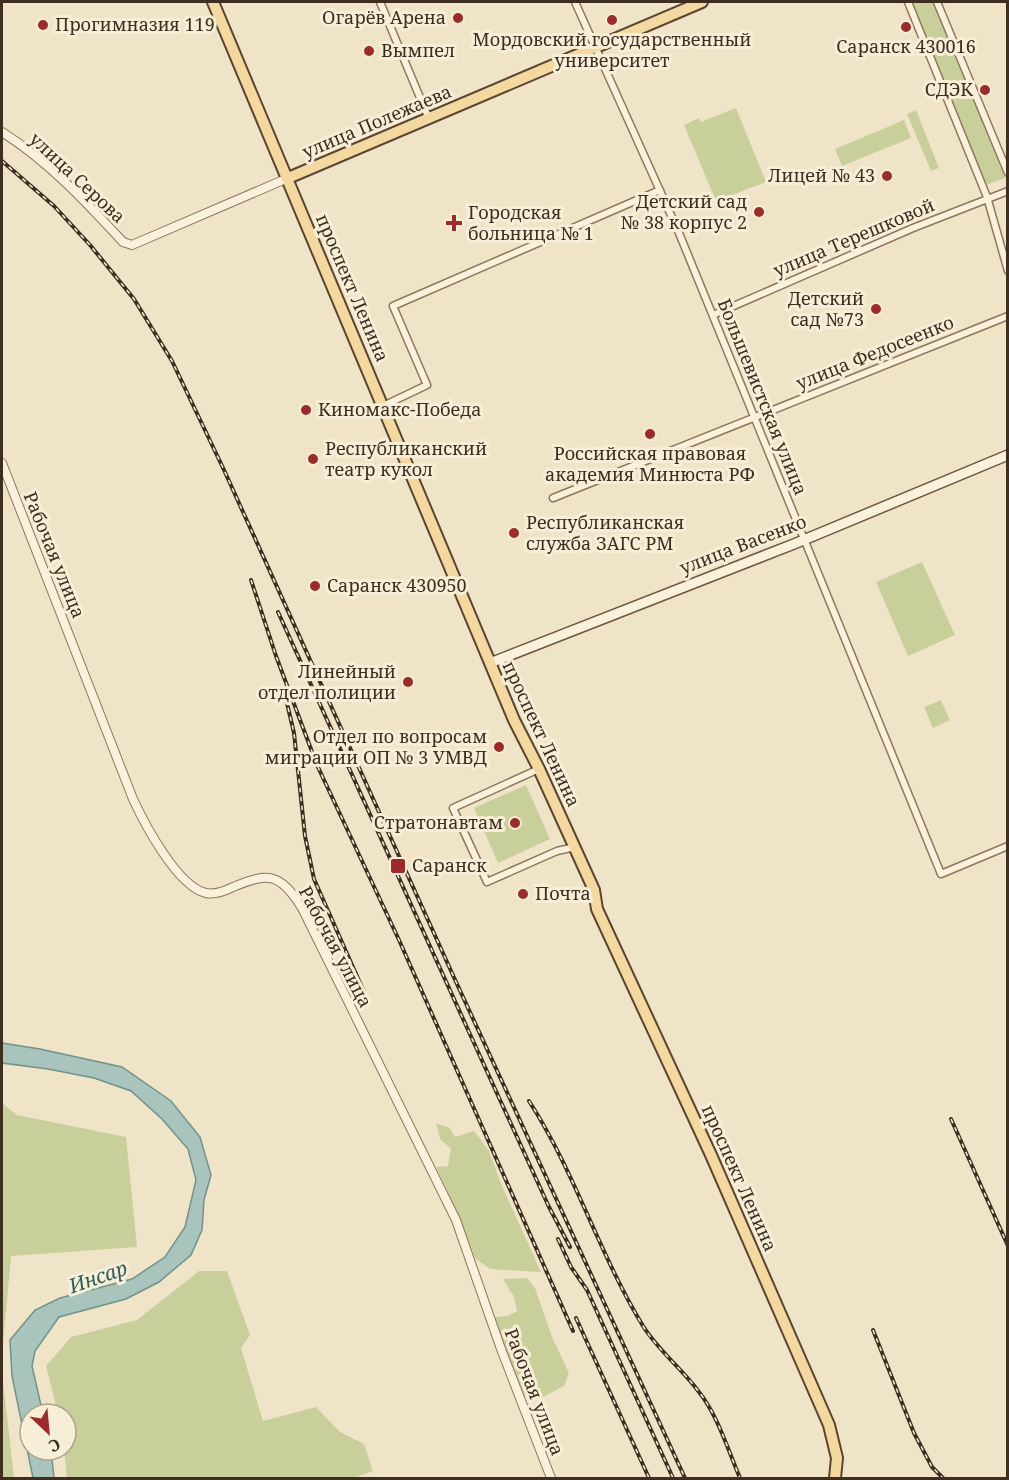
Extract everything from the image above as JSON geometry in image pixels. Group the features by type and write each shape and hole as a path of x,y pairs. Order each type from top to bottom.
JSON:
{"main road":[{"name":"проспект Ленина","path":"213,2 514,720 575,847 594,890 597,909 711,1155 829,1425 837,1458 835,1479"},
{"name":"улица Полежаева","path":"288,178 702,2"},
{"name":"улица Васенко","path":"490,663 804,540 1008,455"}],"street":[{"path":"380,2 429,119"},
{"name":"Большевистская улица","path":"575,2 660,190 713,315 940,873 1008,846"},
{"path":"908,2 987,197 1008,271"},
{"path":"937,2 1008,173"},
{"name":"улица Серова","path":"2,132 63,180 123,242 132,244"},
{"name":"улица Полежаева","path":"132,244 288,178"},
{"path":"383,406 427,385 393,306 660,190"},
{"name":"улица Терешковой","path":"713,315 987,197 1008,191"},
{"name":"улица Федосеенко","path":"553,498 1008,316"},
{"name":"Рабочая улица","path":"2,463 134,799 156,843 191,886 199,891 221,892 251,879 266,877 286,887 302,908 456,1220 501,1350 551,1479"},
{"path":"539,769 453,808 487,882 557,851 575,847"}],"green space":[{"path":"912,2 934,2 1005,178 986,185"},
{"path":"736,108 766,182 716,201 684,125 699,118 701,122"},
{"path":"916,110 939,168 931,171 907,114"},
{"path":"904,120 911,138 842,166 835,149"},
{"path":"922,562 955,635 908,656 876,582"},
{"path":"941,700 950,720 933,728 924,707"},
{"path":"526,785 550,839 498,863 474,808"},
{"path":"2,1103 17,1115 126,1137 137,1247 11,1256 2,1355"},
{"path":"436,1123 450,1128 455,1137 474,1131 489,1151 502,1186 541,1272 490,1269 475,1258 436,1167 448,1166 451,1149 440,1139"},
{"path":"199,1271 227,1271 250,1335 241,1348 263,1421 316,1407 340,1432 364,1444 373,1471 354,1478 67,1478 65,1462 78,1462 78,1402 55,1402 46,1366 71,1337 137,1320"},
{"path":"527,1278 535,1288 552,1337 569,1373 564,1386 539,1399 521,1394 495,1317 508,1316 517,1311 514,1297 503,1279"},
{"path":"2,1372 14,1478 2,1478"}],"water":[{"path":"2,1043 122,1067 171,1101 200,1137 211,1175 204,1200 202,1230 191,1255 159,1282 126,1299 59,1317 35,1351 32,1366 40,1402 18,1402 18,1405 12,1376 10,1340 35,1310 60,1298 132,1279 165,1257 185,1227 196,1180 188,1149 162,1119 131,1091 94,1078 2,1063"},
{"path":"30,1462 52,1462 54,1478 33,1478"}],"railway":[{"path":"2,161 54,206 90,245 134,299 172,361 685,1478"},
{"path":"251,580 276,656 317,765 399,940 573,1331"},
{"path":"278,612 549,1207 570,1247"},
{"path":"286,699 294,733 305,836 314,879 364,992"},
{"path":"529,1101 560,1156 627,1299 649,1335 706,1401 740,1478"},
{"path":"951,1119 1008,1246"},
{"path":"558,1239 571,1267 587,1290 673,1478"},
{"path":"576,1318 649,1478"},
{"path":"873,1330 914,1433 932,1467 943,1478"}],"place":[{"name":"Огарёв Арена","path":"458,18"},
{"name":"Мордовский государственный университет","path":"612,20"},
{"name":"Прогимназия 119","path":"43,25"},
{"name":"Саранск 430016","path":"906,27"},
{"name":"Вымпел","path":"369,51"},
{"name":"СДЭК","path":"985,90"},
{"name":"Лицей № 43","path":"887,176"},
{"name":"Детский сад № 38 корпус 2","path":"759,212"},
{"name":"Городская больница № 1","path":"454,223"},
{"name":"Детский сад №73","path":"876,309"},
{"name":"Киномакс-Победа","path":"306,410"},
{"name":"Российская правовая академия Минюста РФ","path":"650,434"},
{"name":"Республиканский театр кукол","path":"313,459"},
{"name":"Республиканская служба ЗАГС РМ","path":"514,533"},
{"name":"Саранск 430950","path":"315,586"},
{"name":"Линейный отдел полиции","path":"408,682"},
{"name":"Отдел по вопросам миграции ОП № 3 УМВД","path":"499,747"},
{"name":"Стратонавтам","path":"515,823"},
{"name":"Саранск","path":"398,866"},
{"name":"Почта","path":"523,894"}],"water label":[{"name":"Инсар","path":"98,1277"}]}
